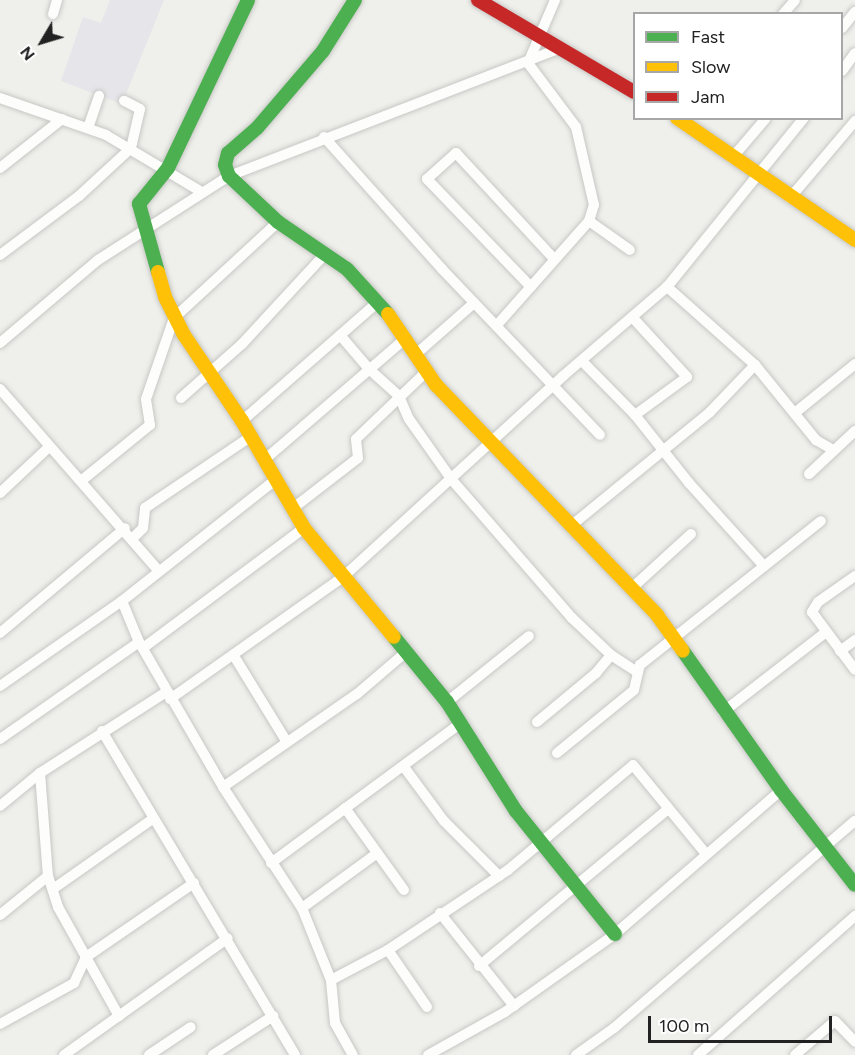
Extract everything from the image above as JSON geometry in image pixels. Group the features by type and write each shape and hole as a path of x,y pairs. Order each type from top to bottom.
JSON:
{"street":[{"path":"52,14 57,0"},
{"path":"248,0 168,168 139,204 144,229 174,318 242,421 274,481 304,528 447,702 516,811 615,934"},
{"path":"355,0 323,51 257,128 228,153 225,165 229,176 278,222 326,254 379,301 426,372 491,445 632,588 674,638 723,712 855,885"},
{"path":"478,0 537,37 633,91"},
{"path":"528,63 537,37 555,0"},
{"path":"785,12 795,0"},
{"path":"843,27 855,12"},
{"path":"0,343 98,260 200,191 229,176 324,137 528,63 558,49"},
{"path":"843,69 855,53"},
{"path":"497,325 589,221 594,205 576,127 528,63"},
{"path":"88,128 99,96"},
{"path":"0,98 88,128 168,168 200,191"},
{"path":"0,255 79,196 131,148 140,109 124,101"},
{"path":"0,168 62,119"},
{"path":"684,120 732,158 790,198 853,235"},
{"path":"732,158 763,120"},
{"path":"0,806 40,773 102,731 234,656 343,577 491,445 554,385 667,287 802,120"},
{"path":"790,198 855,121"},
{"path":"324,137 474,303 600,435"},
{"path":"531,287 427,179 456,153 554,259"},
{"path":"589,221 630,250"},
{"path":"81,481 150,425 146,399 174,318 278,222"},
{"path":"182,398 242,344 326,254"},
{"path":"667,287 755,365 796,412 816,440 833,450"},
{"path":"242,421 379,301"},
{"path":"415,355 474,303"},
{"path":"633,318 687,376 635,415"},
{"path":"340,335 369,369 399,396 408,418 452,480 572,618 611,655 636,671"},
{"path":"263,461 405,339"},
{"path":"582,361 635,415 662,451 764,566"},
{"path":"796,412 855,364"},
{"path":"572,525 710,412 755,365"},
{"path":"292,509 358,458 356,439 426,372"},
{"path":"0,389 49,447 125,528 158,570"},
{"path":"810,474 855,431"},
{"path":"133,538 143,528 145,508 250,437"},
{"path":"0,493 49,447"},
{"path":"0,686 122,601 158,570 274,481"},
{"path":"557,753 634,690 636,671 821,521"},
{"path":"0,633 125,528"},
{"path":"0,740 141,645 304,528"},
{"path":"632,588 691,534"},
{"path":"855,576 813,607 814,616 855,670"},
{"path":"122,601 141,645 168,695 271,864 302,908 331,980 335,1023 353,1055"},
{"path":"723,712 826,632"},
{"path":"447,702 529,636"},
{"path":"840,651 855,640"},
{"path":"223,787 357,694 406,652"},
{"path":"537,722 596,673 611,655"},
{"path":"234,656 287,742"},
{"path":"271,864 461,723"},
{"path":"102,731 228,938 295,1055"},
{"path":"331,980 388,950 440,913 499,876 633,765 706,854"},
{"path":"404,767 444,821 499,876"},
{"path":"40,773 48,876 58,907 119,1016"},
{"path":"428,1055 514,1006 615,934 781,790"},
{"path":"345,808 404,890"},
{"path":"479,966 668,809"},
{"path":"53,889 154,818"},
{"path":"576,1055 614,1029 855,820"},
{"path":"302,908 376,854"},
{"path":"0,915 48,876"},
{"path":"0,1024 74,983 86,957 194,883"},
{"path":"440,913 479,966 514,1006"},
{"path":"698,1055 855,916"},
{"path":"64,1055 228,938"},
{"path":"388,950 427,1007"},
{"path":"213,1055 273,1016"},
{"path":"795,1055 835,1021 855,1042"},
{"path":"149,1055 191,1027"}],"shaded area":[{"path":"110,0 164,0 122,104 61,81 83,17 101,23"}],"traffic: fast":[{"path":"158,272 139,204 168,168 248,0"},
{"path":"355,0 323,51 257,128 228,153 225,165 229,176 278,222 347,269 388,314"},
{"path":"394,637 447,702 516,811 615,934"},
{"path":"683,651 781,790 855,885"}],"traffic: slow":[{"path":"680,120 855,240"},
{"path":"158,272 165,297 184,335 242,421 304,528 394,637"},
{"path":"388,314 436,385 657,615 683,651"}],"traffic: jam":[{"path":"478,0 633,91"}]}
